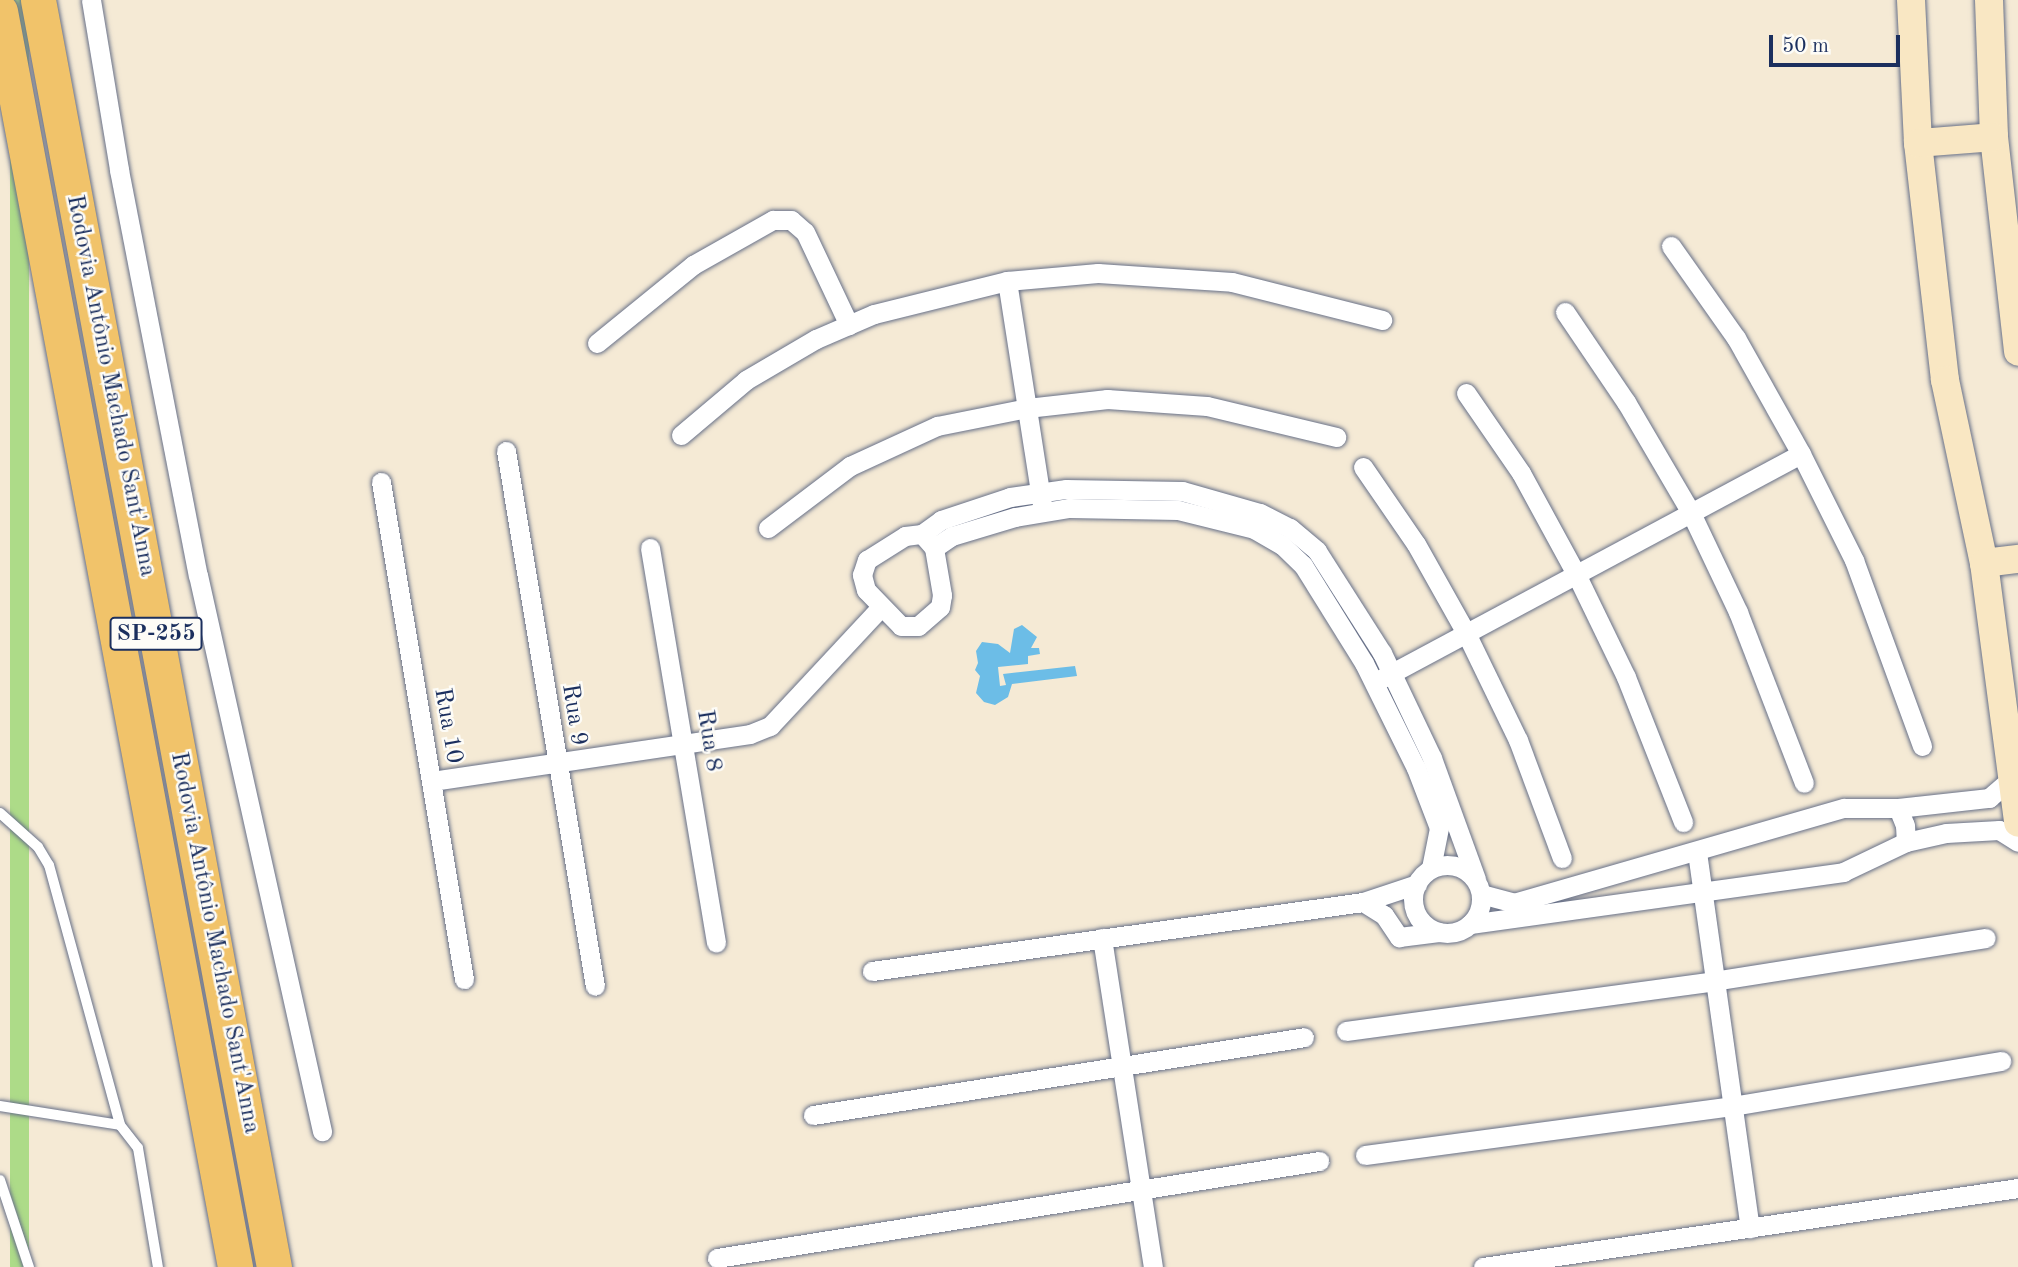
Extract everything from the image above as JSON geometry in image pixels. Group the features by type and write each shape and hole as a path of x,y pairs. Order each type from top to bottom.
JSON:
{"highway":[{"name":"Rodovia Antônio Machado Sant'Anna","path":"38,0 274,1267"},
{"name":"Rodovia Antônio Machado Sant'Anna","path":"0,11 235,1267"}],"street":[{"path":"91,0 119,170 198,575 322,1131"},
{"path":"1911,0 1918,143 1945,380 1984,563 2018,823"},
{"path":"1989,0 1994,137 2018,352"},
{"path":"1918,143 1994,137"},
{"path":"597,343 693,265 773,220 791,220 806,232 849,325"},
{"path":"1671,246 1736,338 1801,454 1854,560 1922,746"},
{"path":"681,435 746,380 816,339 874,314 1007,281 1098,273 1232,282 1382,320"},
{"path":"1007,281 1041,503"},
{"path":"1566,312 1626,402 1691,513 1738,612 1804,783"},
{"path":"1466,393 1521,473 1577,574 1626,677 1683,822"},
{"path":"768,528 850,466 937,426 1027,408 1107,399 1207,406 1336,437"},
{"name":"Rua 9","path":"506,451 595,986"},
{"path":"1374,683 1801,454"},
{"path":"1363,467 1416,544 1466,634 1518,740 1562,858"},
{"name":"Rua 10","path":"381,482 464,979"},
{"path":"1041,503 1066,489 1182,491 1260,513 1290,528 1317,551 1392,673 1433,758 1478,887 1479,911 1470,924"},
{"path":"928,541 905,536 867,560 862,575 866,590 880,608 901,626 918,626 940,607 942,595 928,541 941,520 1010,497 1069,508 1178,510 1254,528 1282,545 1303,565 1374,683 1416,768 1439,828 1431,869"},
{"name":"Rua 8","path":"650,548 716,943"},
{"path":"1984,563 2018,559"},
{"path":"432,780 750,734 770,726 880,608"},
{"path":"1439,932 1425,925 1415,911 1413,895 1417,884 1431,869 1447,864 1463,868 1478,887 1514,903 1844,808 1898,808 1989,797 2012,778"},
{"path":"1898,808 1905,825 1906,842"},
{"path":"1363,902 1384,915 1399,937 1456,932 1470,924 1843,872 1906,842 1979,829 1999,830 2018,842"},
{"path":"1697,852 1750,1228"},
{"path":"872,971 1363,902 1417,884"},
{"path":"1102,938 1153,1267"},
{"path":"1346,1031 1714,981 1986,938"},
{"path":"813,1115 1123,1068 1304,1037"},
{"path":"1365,1155 1732,1106 2001,1061"},
{"path":"718,1258 1319,1161"},
{"path":"1483,1267 2018,1188"}],"lane":[{"path":"0,813 38,848 49,865 120,1125 138,1148 158,1267"},
{"path":"0,1106 120,1125"},
{"path":"0,1180 29,1267"}],"green space":[{"path":"10,0 29,0 29,1267 10,1267"}],"water":[{"path":"1022,625 1037,637 1031,648 1039,648 1040,654 1028,656 1028,664 998,667 1000,686 1006,685 1003,674 1075,666 1077,676 1012,684 1008,697 995,705 984,702 976,693 980,676 975,670 978,663 976,651 982,642 998,644 1010,653 1014,629"}]}
